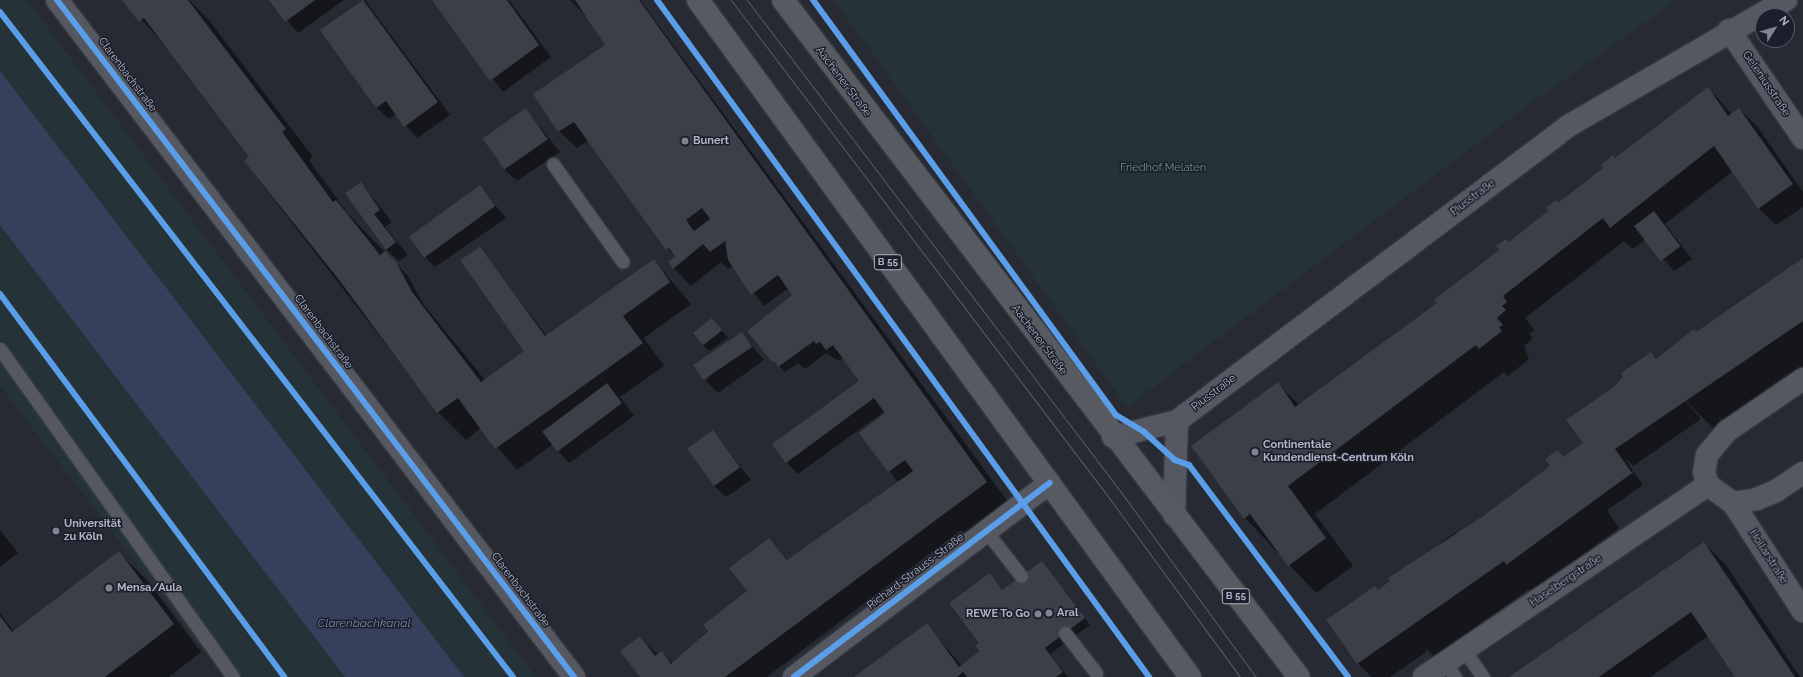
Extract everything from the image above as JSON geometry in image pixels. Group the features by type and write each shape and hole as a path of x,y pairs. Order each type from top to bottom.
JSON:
{"main road":[{"name":"B 55","path":"698,0 1190,677"},
{"name":"Aachener Straße","path":"783,0 1114,437 1299,677"}],"street":[{"name":"Clarenbachstraße","path":"57,0 574,677"},
{"name":"Piusstraße","path":"1114,437 1177,421 1570,125 1729,30 1786,0"},
{"name":"Geleniusstraße","path":"1729,30 1803,138"},
{"path":"1803,379 1727,431 1707,455 1704,472 1708,485 1733,502 1757,499 1776,491 1803,473"},
{"path":"1174,515 1177,421"},
{"name":"Richard-Strauss-Straße","path":"794,677 1050,483"},
{"name":"Haselbergstraße","path":"1424,677 1450,670 1464,650 1708,485"},
{"name":"Hollarstraße","path":"1733,502 1803,611"}],"lane":[{"path":"553,164 623,262"},
{"path":"1,354 233,677"},
{"path":"986,531 1021,576"},
{"path":"1065,633 1096,674"},
{"path":"1464,650 1483,677"}],"green space":[{"path":"0,0 27,0 536,677 224,677 0,386"},
{"name":"Friedhof Melaten","path":"834,0 1677,0 1530,104 1127,407"}],"water":[{"name":"Clarenbachkanal","path":"0,71 464,677 345,677 0,225"}],"building":[{"path":"122,0 188,0 286,129 282,132 333,202 336,200 380,255 385,251 396,262 412,292 481,382 524,351 460,260 480,247 545,336 654,259 670,282 623,316 643,343 495,449 458,398 437,413 340,281 244,161 249,157 144,18 139,22"},
{"path":"269,0 315,0 285,22"},
{"path":"363,0 438,102 404,127 386,101 376,108 320,30"},
{"path":"432,0 507,0 539,45 490,81"},
{"path":"575,0 639,0 987,482 725,677 640,677 620,651 640,636 655,656 662,651 671,664 708,631 703,625 747,591 729,568 769,538 787,560 913,471 905,460 888,472 859,433 885,413 874,398 786,463 772,444 859,381 833,345 826,350 820,342 816,344 814,341 778,367 774,361 772,362 747,331 792,295 778,275 751,295 728,260 725,241 710,252 703,244 673,269 668,262 675,257 669,248 666,250 574,122 558,132 533,94 605,45","holes":["702,208 710,219 694,231 686,220"]},
{"path":"1708,87 1728,116 1739,108 1793,184 1758,209 1714,146 1610,228 1603,218 1503,296 1507,302 1502,306 1506,310 1497,318 1503,325 1499,327 1502,331 1479,349 1476,345 1288,486 1326,538 1288,566 1250,514 1244,519 1191,446 1278,382 1295,407 1437,303 1434,300 1499,250 1496,246 1506,239 1509,242 1548,211 1546,208 1556,200 1558,203 1603,168 1601,165 1613,155 1615,158"},
{"path":"526,108 548,139 504,170 483,138"},
{"path":"361,182 380,210 374,214 396,242 386,250 345,193"},
{"path":"480,185 495,206 424,258 409,237"},
{"path":"1654,211 1680,246 1661,261 1634,226"},
{"path":"1803,258 1803,321 1615,449 1632,473 1506,565 1504,561 1357,664 1326,620 1375,586 1378,590 1390,581 1388,578 1483,516 1550,466 1545,459 1558,450 1563,457 1583,443 1566,420 1615,386 1623,377 1621,373 1651,352 1656,359 1694,329 1696,332"},
{"path":"712,318 722,331 703,345 693,333"},
{"path":"742,332 752,347 703,380 693,365"},
{"path":"607,383 622,403 557,452 542,432"},
{"path":"713,430 740,467 714,486 687,449"},
{"path":"1704,542 1795,677 1735,677 1691,612 1599,677 1509,677"},
{"name":"Mensa/Aula","path":"119,551 174,624 105,677 0,677 0,616 12,632"},
{"path":"1042,561 1085,618 1045,648 1063,672 1056,677 967,677 963,672 957,677 854,677 927,623 959,667 980,651 975,646 979,643 949,603 990,573 1002,590"}],"tram line":[{"path":"731,0 1104,491 1240,677"},
{"path":"747,0 1118,488 1256,677"}],"cycle path":[{"path":"57,0 574,677"},
{"path":"657,0 1149,677"},
{"path":"813,0 1116,415 1144,432 1175,460 1189,465 1348,677"},
{"path":"0,12 513,677"},
{"path":"0,294 284,677"},
{"path":"794,677 1050,483"}],"place":[{"name":"Bunert","path":"685,141"},
{"name":"Continentale Kundendienst-Centrum Köln","path":"1255,452"},
{"name":"Universität zu Köln","path":"56,531"},
{"name":"Mensa/Aula","path":"109,588"},
{"name":"Aral","path":"1049,613"},
{"name":"REWE To Go","path":"1038,614"}]}
